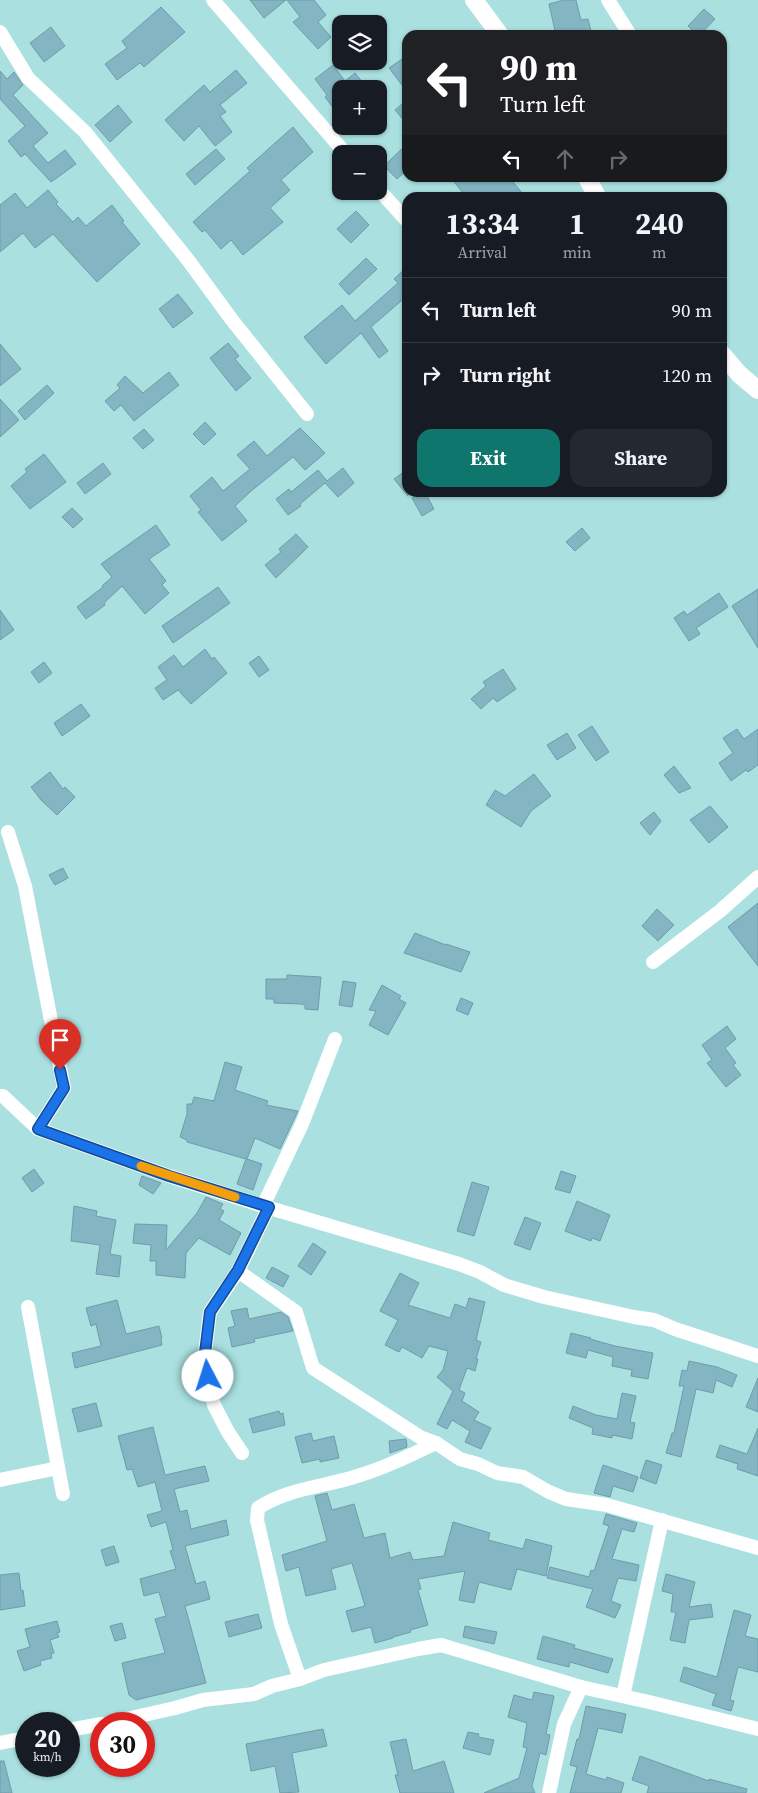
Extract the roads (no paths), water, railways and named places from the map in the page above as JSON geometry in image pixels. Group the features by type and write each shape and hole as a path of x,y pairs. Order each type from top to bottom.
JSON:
{"street":[{"path":"213,0 338,145"},
{"path":"474,0 496,30"},
{"path":"608,0 627,30"},
{"path":"0,32 28,78 85,132 307,414"},
{"path":"387,199 402,215"},
{"path":"727,360 739,374 758,390"},
{"path":"8,832 24,886 64,1088 38,1129"},
{"path":"653,962 758,878"},
{"path":"242,1453 214,1406 204,1361 210,1312 238,1270 302,1124 335,1039"},
{"path":"0,1096 3,1096 38,1129 169,1176 459,1264 480,1272 504,1285 544,1297 654,1320 692,1335 758,1356"},
{"path":"238,1270 296,1312 313,1368 420,1437 436,1443 460,1459 497,1472 523,1477 549,1492 566,1499 608,1505 758,1548"},
{"path":"28,1307 63,1494"},
{"path":"300,1678 281,1624 257,1520 258,1508 265,1503 321,1484 352,1478 382,1468 436,1443"},
{"path":"0,1480 58,1468"},
{"path":"623,1696 662,1520"},
{"path":"155,1712 203,1700 254,1694 272,1686 324,1670 418,1649 441,1646 581,1687 758,1729"},
{"path":"549,1793 564,1724 581,1687"},
{"path":"0,1743 15,1740"}]}
